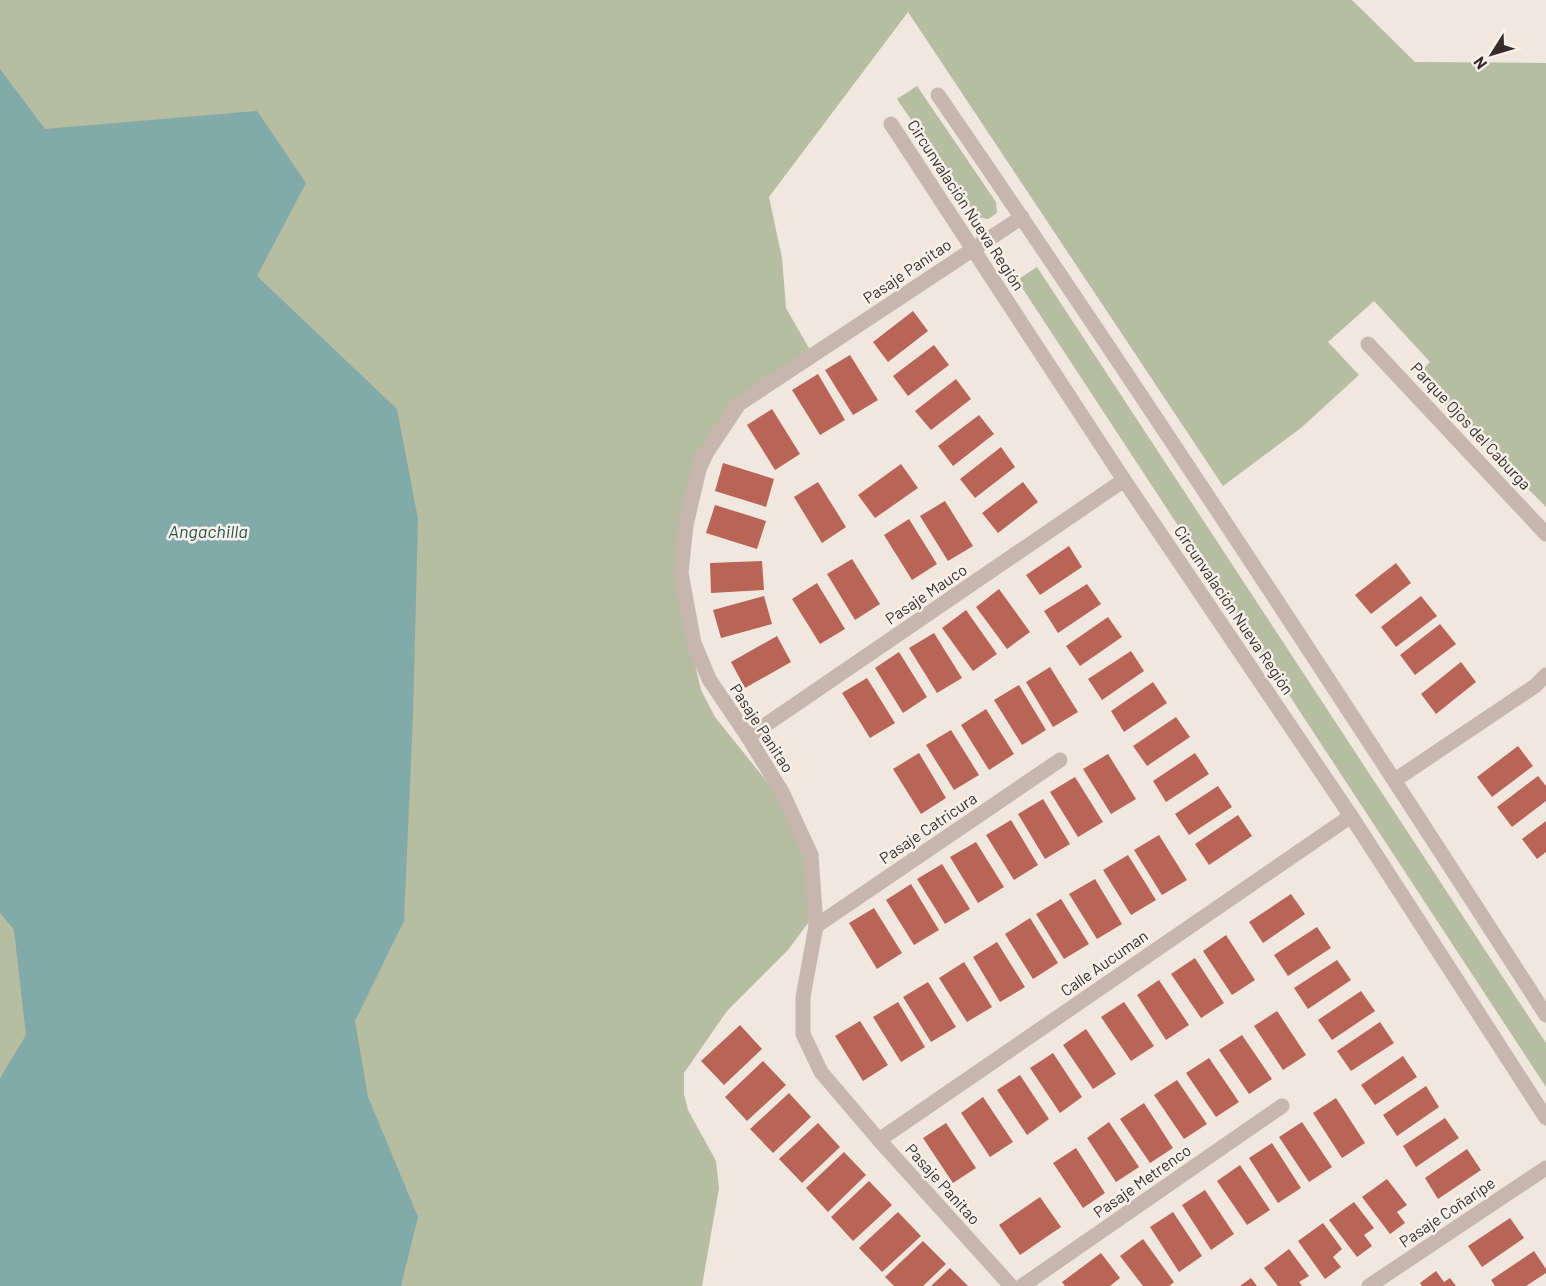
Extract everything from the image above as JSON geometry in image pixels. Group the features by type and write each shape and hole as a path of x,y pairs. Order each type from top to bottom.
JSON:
{"street":[{"path":"938,95 1022,217 1395,780 1546,1015"},
{"name":"Circunvalación Nueva Región","path":"891,124 1124,480 1351,816 1546,1118"},
{"name":"Pasaje Panitao","path":"1011,1286 879,1140 822,1072 803,1034 803,997 816,926 812,855 782,792 709,679 694,643 681,573 686,525 701,461 739,404 1022,217"},
{"name":"Parque Ojos del Caburga","path":"1368,345 1546,534"},
{"name":"Pasaje Mauco","path":"748,737 1124,480"},
{"path":"1395,780 1535,686 1546,675"},
{"name":"Pasaje Catricura","path":"816,926 1060,760"},
{"name":"Calle Aucuman","path":"879,1140 1351,816"},
{"name":"Pasaje Metrenco","path":"1022,1286 1282,1106"},
{"name":"Pasaje Coñaripe","path":"1369,1286 1546,1168"}],"green space":[{"path":"0,0 1352,0 1415,62 1546,63 1546,507 1416,376 1430,362 1374,301 1328,342 1359,375 1302,427 1223,486 908,12 769,197 782,258 786,308 814,357 747,405 720,442 702,480 681,559 690,642 701,690 715,717 788,808 808,853 814,915 788,950 727,1011 684,1073 684,1094 688,1110 716,1161 719,1188 702,1286 0,1286"},
{"path":"917,86 996,202 997,213 988,219 977,217 897,99"},
{"path":"1037,267 1546,1043 1546,1087 1017,280"}],"water":[{"name":"Angachilla","path":"0,69 45,129 257,111 306,183 257,276 397,409 418,519 413,715 404,921 355,1021 368,1097 418,1217 401,1286 0,1286 0,1078 26,1035 14,930 0,913"}],"building":[{"path":"913,311 928,331 888,362 873,342"},
{"path":"934,345 949,365 908,396 893,376"},
{"path":"850,355 878,400 853,415 825,370"},
{"path":"818,374 845,420 820,435 792,390"},
{"path":"956,379 971,399 931,430 915,411"},
{"path":"772,409 800,454 775,470 747,425"},
{"path":"979,415 994,434 953,466 938,446"},
{"path":"1001,447 1015,467 975,498 960,479"},
{"path":"723,463 774,479 766,507 715,491"},
{"path":"901,464 918,488 875,518 858,495"},
{"path":"818,482 846,527 822,543 794,497"},
{"path":"1023,482 1038,502 998,533 982,513"},
{"path":"945,501 973,546 948,561 920,516"},
{"path":"715,505 766,521 757,549 706,533"},
{"path":"909,519 937,564 912,580 884,535"},
{"path":"1069,546 1082,567 1040,595 1026,575"},
{"path":"852,559 880,604 855,620 827,574"},
{"path":"762,561 764,590 711,593 710,563"},
{"path":"1396,563 1411,583 1371,614 1355,595"},
{"path":"817,583 845,629 820,644 792,599"},
{"path":"1087,584 1101,604 1058,633 1044,611"},
{"path":"999,589 1030,632 1007,649 976,607"},
{"path":"764,596 772,624 721,638 713,610"},
{"path":"1421,596 1437,616 1396,647 1381,627"},
{"path":"966,610 997,654 973,671 942,628"},
{"path":"1108,617 1122,637 1080,666 1066,646"},
{"path":"1440,624 1456,644 1415,675 1400,655"},
{"path":"934,633 962,678 937,693 909,648"},
{"path":"777,636 791,662 745,688 731,662"},
{"path":"1131,651 1144,671 1102,700 1088,679"},
{"path":"899,652 927,697 903,713 875,668"},
{"path":"1461,662 1476,682 1436,714 1421,694"},
{"path":"1050,667 1078,712 1053,727 1026,682"},
{"path":"867,678 895,723 870,738 842,693"},
{"path":"1153,682 1167,703 1124,732 1111,711"},
{"path":"1019,685 1046,730 1022,745 994,700"},
{"path":"986,709 1014,754 989,770 961,725"},
{"path":"1176,717 1190,737 1147,766 1133,746"},
{"path":"951,730 979,775 954,790 926,745"},
{"path":"1518,746 1533,766 1492,797 1477,777"},
{"path":"919,753 946,798 921,814 893,769"},
{"path":"1195,753 1209,774 1166,802 1153,781"},
{"path":"1108,754 1136,799 1111,814 1083,769"},
{"path":"1538,776 1546,786 1546,801 1512,827 1497,807"},
{"path":"1075,777 1103,822 1078,837 1050,792"},
{"path":"1218,786 1232,807 1189,835 1175,814"},
{"path":"1043,799 1070,844 1045,859 1018,814"},
{"path":"1238,815 1252,836 1209,865 1195,844"},
{"path":"1011,820 1038,865 1014,880 986,835"},
{"path":"1546,821 1546,852 1537,859 1522,839"},
{"path":"1159,835 1187,880 1162,895 1134,850"},
{"path":"976,842 1004,887 978,903 950,857"},
{"path":"1128,855 1156,900 1131,915 1103,870"},
{"path":"942,864 970,909 945,924 917,879"},
{"path":"1095,879 1122,924 1097,939 1069,894"},
{"path":"911,884 939,930 914,945 886,900"},
{"path":"1291,894 1305,914 1263,943 1249,922"},
{"path":"1061,899 1089,944 1064,959 1036,914"},
{"path":"874,908 902,953 877,969 849,923"},
{"path":"1030,918 1058,963 1033,979 1005,934"},
{"path":"1317,927 1331,948 1288,976 1274,955"},
{"path":"1226,935 1255,980 1232,995 1203,951"},
{"path":"997,942 1025,987 1000,1002 973,957"},
{"path":"1195,958 1224,1003 1201,1018 1171,974"},
{"path":"1337,960 1351,980 1308,1009 1294,988"},
{"path":"964,962 992,1007 967,1022 939,978"},
{"path":"1159,980 1189,1025 1166,1040 1137,995"},
{"path":"928,982 956,1027 931,1042 903,997"},
{"path":"1361,991 1375,1011 1332,1040 1318,1020"},
{"path":"898,1002 925,1047 901,1062 873,1017"},
{"path":"1124,1002 1154,1046 1131,1061 1101,1017"},
{"path":"1277,1011 1306,1055 1283,1070 1254,1026"},
{"path":"860,1021 888,1065 863,1081 835,1036"},
{"path":"1380,1022 1394,1043 1351,1071 1337,1051"},
{"path":"740,1025 762,1049 724,1085 701,1061"},
{"path":"1086,1029 1116,1074 1093,1089 1063,1045"},
{"path":"1242,1035 1272,1079 1249,1094 1219,1050"},
{"path":"1053,1053 1082,1097 1060,1113 1030,1068"},
{"path":"1403,1056 1417,1077 1375,1105 1361,1085"},
{"path":"1209,1058 1239,1102 1216,1117 1186,1073"},
{"path":"763,1061 786,1085 747,1121 725,1097"},
{"path":"1020,1075 1049,1119 1027,1135 997,1090"},
{"path":"1177,1080 1207,1124 1184,1139 1154,1095"},
{"path":"1426,1086 1439,1107 1397,1136 1383,1115"},
{"path":"789,1093 811,1117 773,1153 750,1129"},
{"path":"983,1097 1013,1142 990,1157 961,1113"},
{"path":"1336,1098 1365,1143 1342,1158 1313,1113"},
{"path":"1144,1103 1173,1148 1150,1163 1120,1119"},
{"path":"1445,1118 1459,1138 1416,1167 1403,1146"},
{"path":"1109,1122 1139,1167 1116,1182 1087,1138"},
{"path":"1302,1122 1332,1167 1309,1182 1279,1137"},
{"path":"818,1123 840,1147 802,1183 779,1159"},
{"path":"946,1123 976,1168 953,1183 923,1138"},
{"path":"1272,1143 1301,1188 1278,1203 1249,1158"},
{"path":"1076,1148 1105,1193 1083,1208 1053,1163"},
{"path":"1467,1149 1481,1170 1438,1199 1425,1178"},
{"path":"844,1152 866,1175 828,1212 806,1188"},
{"path":"1240,1165 1270,1210 1247,1225 1217,1181"},
{"path":"1387,1179 1407,1205 1397,1212 1405,1223 1390,1234 1362,1197"},
{"path":"869,1181 892,1205 853,1241 831,1217"},
{"path":"1205,1190 1234,1234 1211,1250 1182,1205"},
{"path":"1040,1197 1061,1227 1020,1255 999,1225"},
{"path":"1354,1202 1374,1228 1364,1235 1372,1246 1357,1257 1329,1220"},
{"path":"898,1212 921,1236 882,1272 859,1248"},
{"path":"1173,1212 1202,1256 1179,1272 1150,1227"},
{"path":"1510,1218 1524,1238 1482,1267 1468,1246"},
{"path":"1323,1223 1342,1249 1333,1257 1341,1267 1325,1279 1298,1241"},
{"path":"1143,1239 1174,1282 1169,1286 1143,1286 1120,1256"},
{"path":"923,1241 946,1264 923,1286 894,1286 885,1277"},
{"path":"1289,1249 1309,1276 1299,1282 1302,1286 1278,1286 1264,1268"},
{"path":"1534,1251 1546,1269 1546,1273 1526,1286 1495,1286 1491,1280"},
{"path":"1101,1253 1120,1278 1110,1286 1065,1286 1062,1282"},
{"path":"950,1268 968,1286 931,1286"},
{"path":"1436,1271 1444,1282 1450,1278 1456,1286 1422,1286 1420,1283"},
{"path":"1251,1278 1257,1286 1240,1286"}]}
